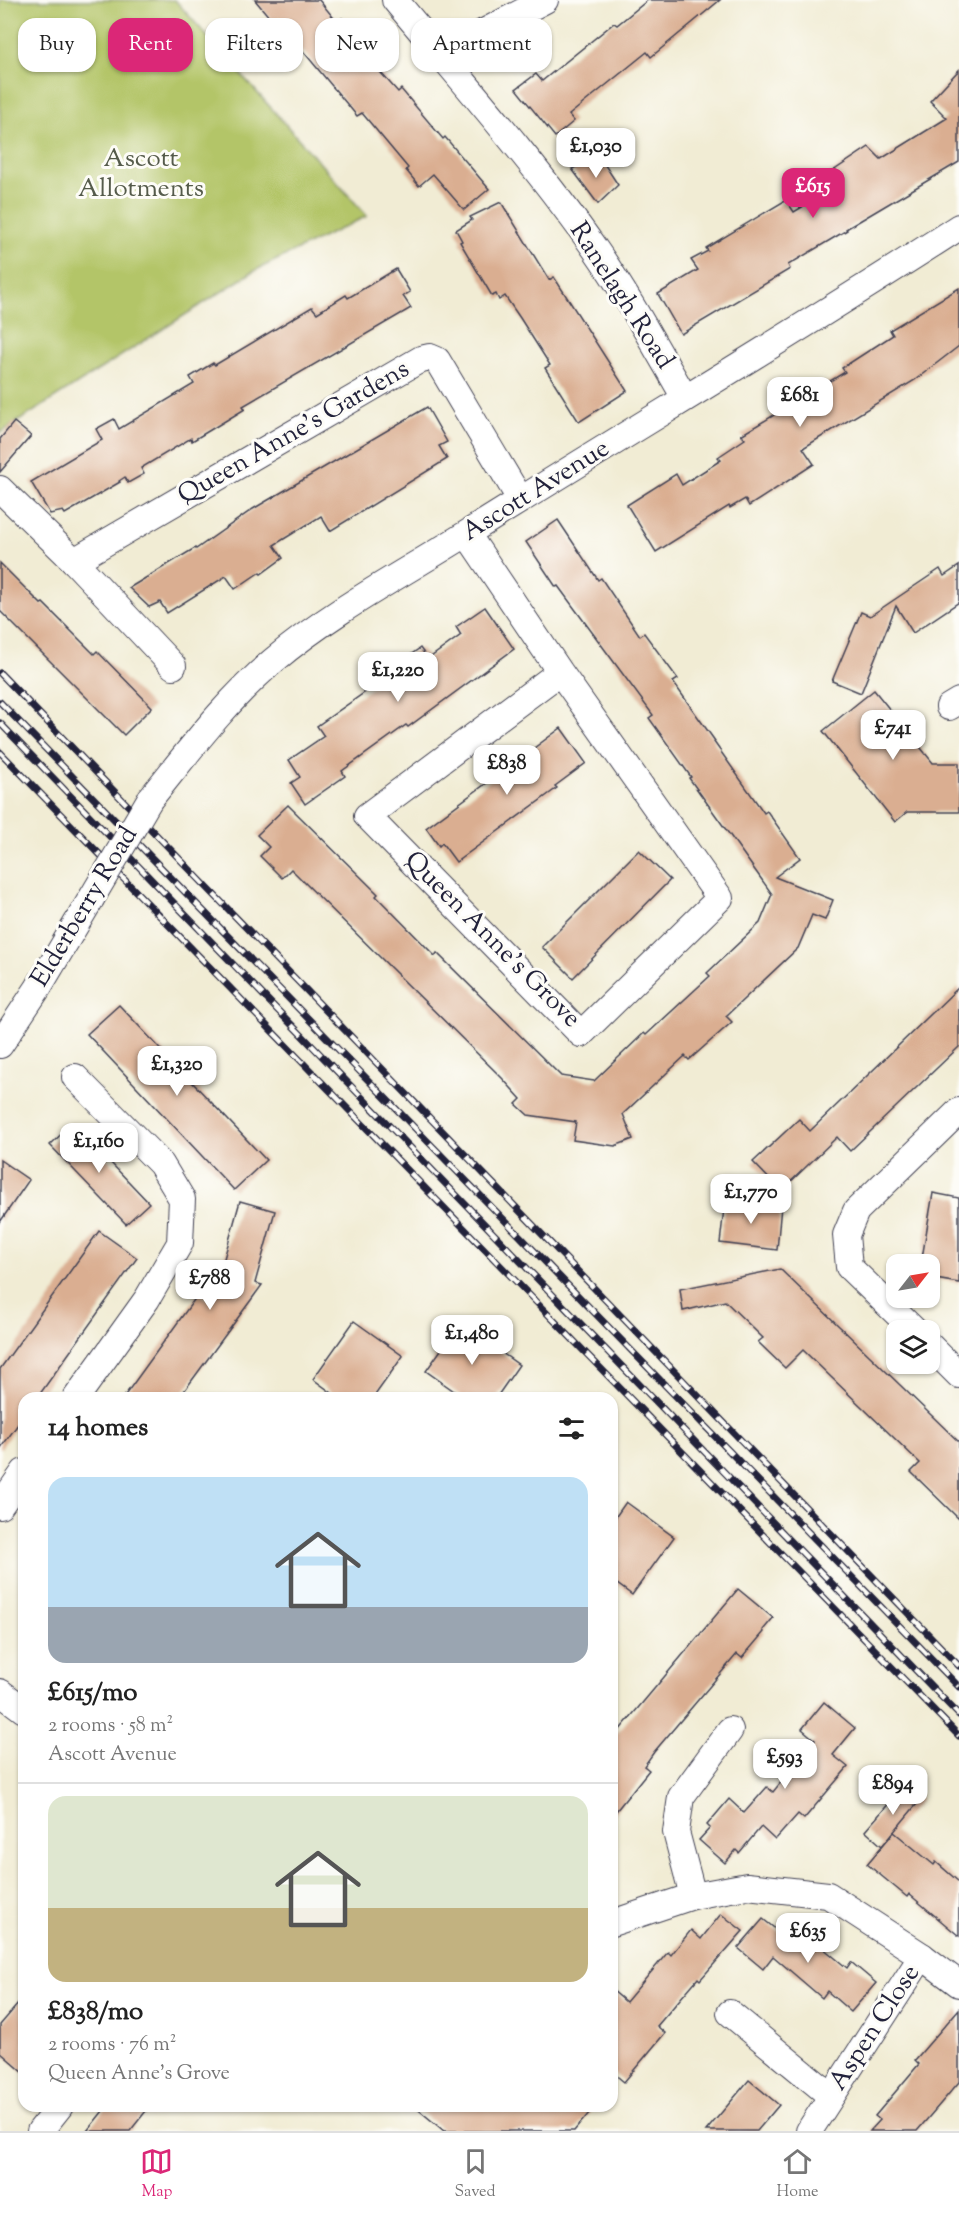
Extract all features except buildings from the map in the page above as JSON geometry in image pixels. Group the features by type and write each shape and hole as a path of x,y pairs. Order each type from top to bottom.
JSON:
{"street":[{"name":"Ranelagh Road","path":"395,0 411,20"},
{"path":"511,18 545,0"},
{"name":"Ranelagh Road","path":"454,72 596,250 648,333 684,398"},
{"name":"Ascott Avenue","path":"150,799 219,714 273,661 308,634 360,599 846,300 959,227"},
{"name":"Queen Anne's Gardens","path":"74,561 421,359 430,357 437,360 520,499"},
{"path":"0,489 74,561 173,666"},
{"name":"Queen Anne's Grove","path":"467,534 560,672 720,898 581,1034 367,816 560,672"},
{"name":"Elderberry Road","path":"0,1045 38,988 150,799"},
{"path":"75,1077 161,1164 182,1199 180,1243 147,1299 80,1392"},
{"path":"904,1320 849,1267 846,1235 856,1211 959,1111"},
{"path":"940,1356 959,1375"},
{"path":"0,1506 18,1480"},
{"path":"0,1692 18,1706"},
{"path":"693,1896 676,1832 681,1797 730,1730"},
{"path":"618,1921 693,1896 747,1886 828,1895 922,1956 959,1984"},
{"name":"Aspen Close","path":"809,2131 922,1956"},
{"path":"730,2013 831,2096"},
{"path":"40,2131 55,2112"}],"green space":[{"name":"Ascott Allotments","path":"0,0 175,0 191,18 108,18 108,72 193,72 193,20 205,34 205,72 239,72 367,216 254,271 0,433"}],"railway":[{"path":"0,673 959,1666"},
{"path":"0,702 959,1687"},
{"path":"0,723 959,1715"},
{"path":"0,752 959,1736"}]}
